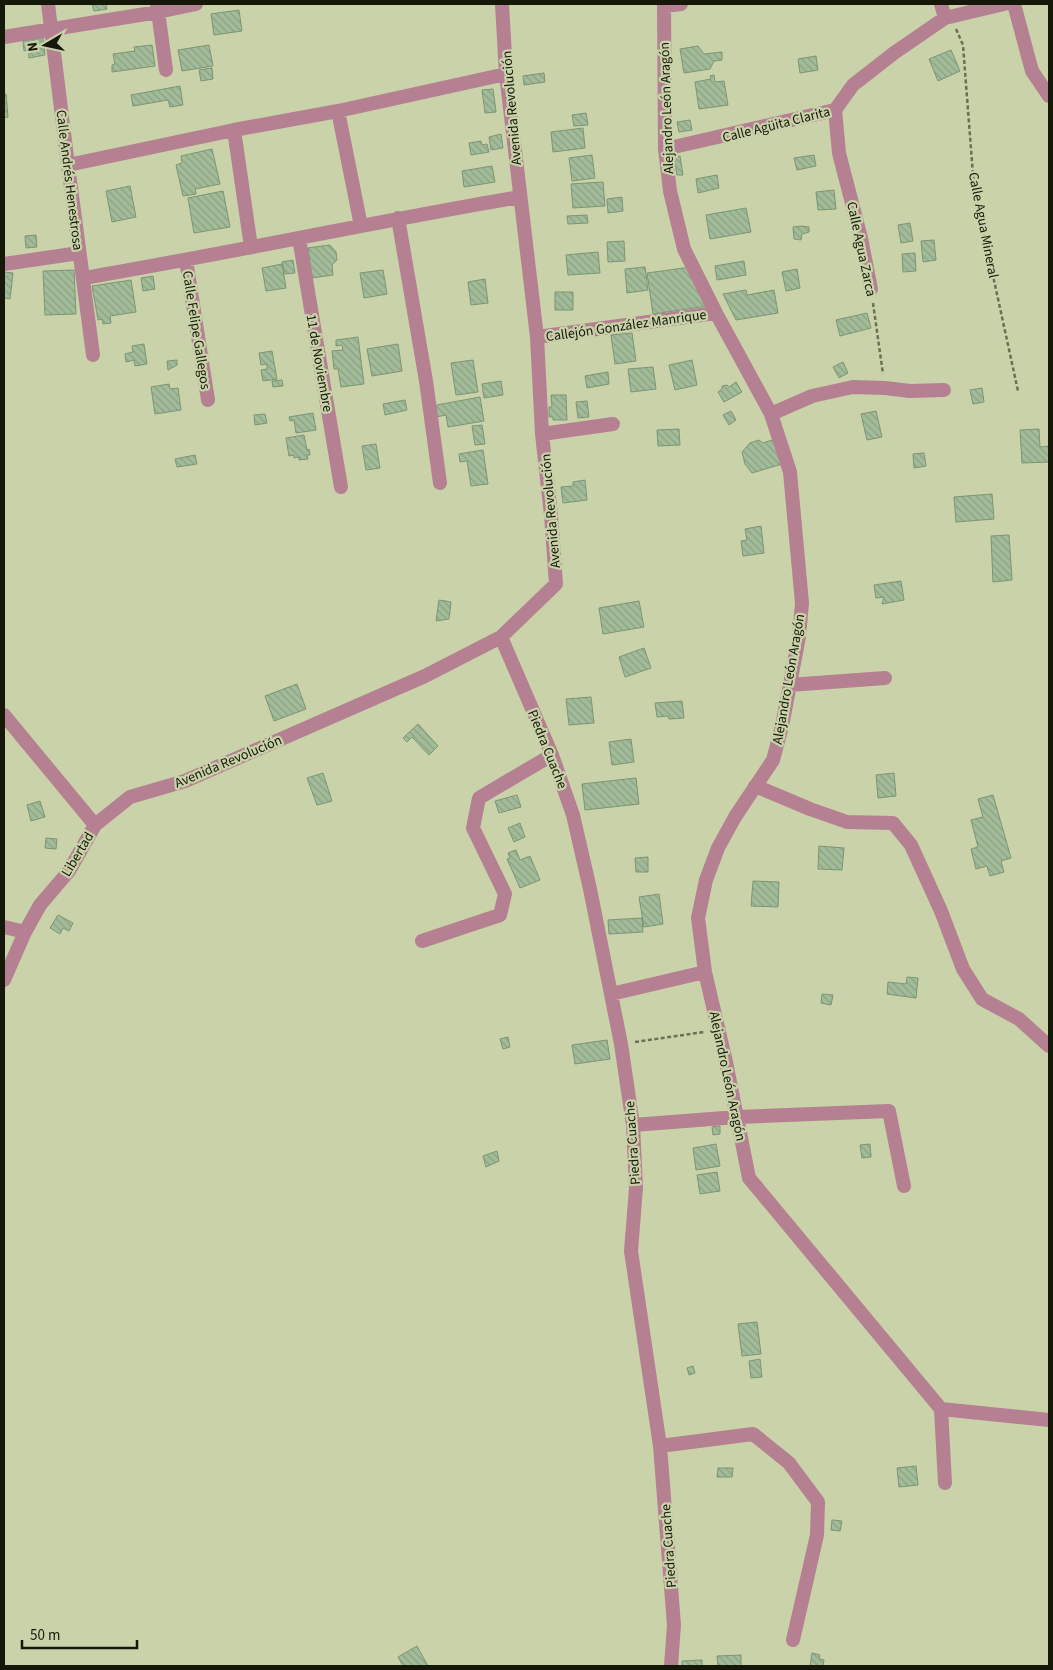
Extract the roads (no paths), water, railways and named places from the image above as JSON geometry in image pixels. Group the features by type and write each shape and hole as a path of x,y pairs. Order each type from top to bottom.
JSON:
{"street":[{"name":"Calle Andrés Henestrosa","path":"48,4 93,356"},
{"path":"4,37 158,8 196,4"},
{"name":"Avenida Revolución","path":"95,825 130,797 186,781 425,676 501,638 556,584 542,434 536,337 506,74 502,4"},
{"path":"664,5 681,4"},
{"path":"940,4 945,18 1004,4"},
{"path":"1014,4 1032,71 1049,96"},
{"name":"Alejandro León Aragón","path":"664,5 665,149 670,191 684,249 716,313 771,414 790,472 802,603 799,637 782,726 772,760 735,817 718,848 706,880 698,918 705,972 749,1178 941,1409"},
{"path":"158,8 166,70"},
{"name":"Calle Agüita Clarita","path":"665,149 835,110 853,85 894,53 945,18"},
{"path":"68,165 234,130 338,111 506,74"},
{"name":"Calle Agua Zarca","path":"835,110 839,153 861,238 871,289"},
{"path":"338,111 361,226"},
{"path":"234,130 251,247"},
{"path":"84,278 398,218 520,197"},
{"path":"398,218 426,381 440,483"},
{"name":"11 de Noviembre","path":"299,238 341,487"},
{"path":"4,264 79,253"},
{"name":"Calle Felipe Gallegos","path":"186,260 208,400"},
{"name":"Callejón González Manrique","path":"536,337 716,313"},
{"path":"771,414 812,396 853,387 910,391 944,390"},
{"path":"542,434 613,424"},
{"name":"Piedra Cuache","path":"501,638 552,755 573,815 621,1044 633,1125 636,1188 631,1250 660,1446 674,1625 671,1666"},
{"path":"789,685 885,678"},
{"name":"Libertad","path":"4,716 95,825 69,871 40,905 25,932 4,980"},
{"path":"422,942 500,915 505,894 473,828 479,798 552,755"},
{"path":"755,786 847,822 893,823 911,845 940,910 963,969 982,999 1019,1019 1049,1046"},
{"path":"4,927 25,932"},
{"path":"611,994 705,972"},
{"path":"633,1125 889,1111 904,1186"},
{"path":"944,1482 941,1409 1049,1420"},
{"path":"660,1446 753,1434 789,1464 818,1502 817,1535 794,1640"}]}
